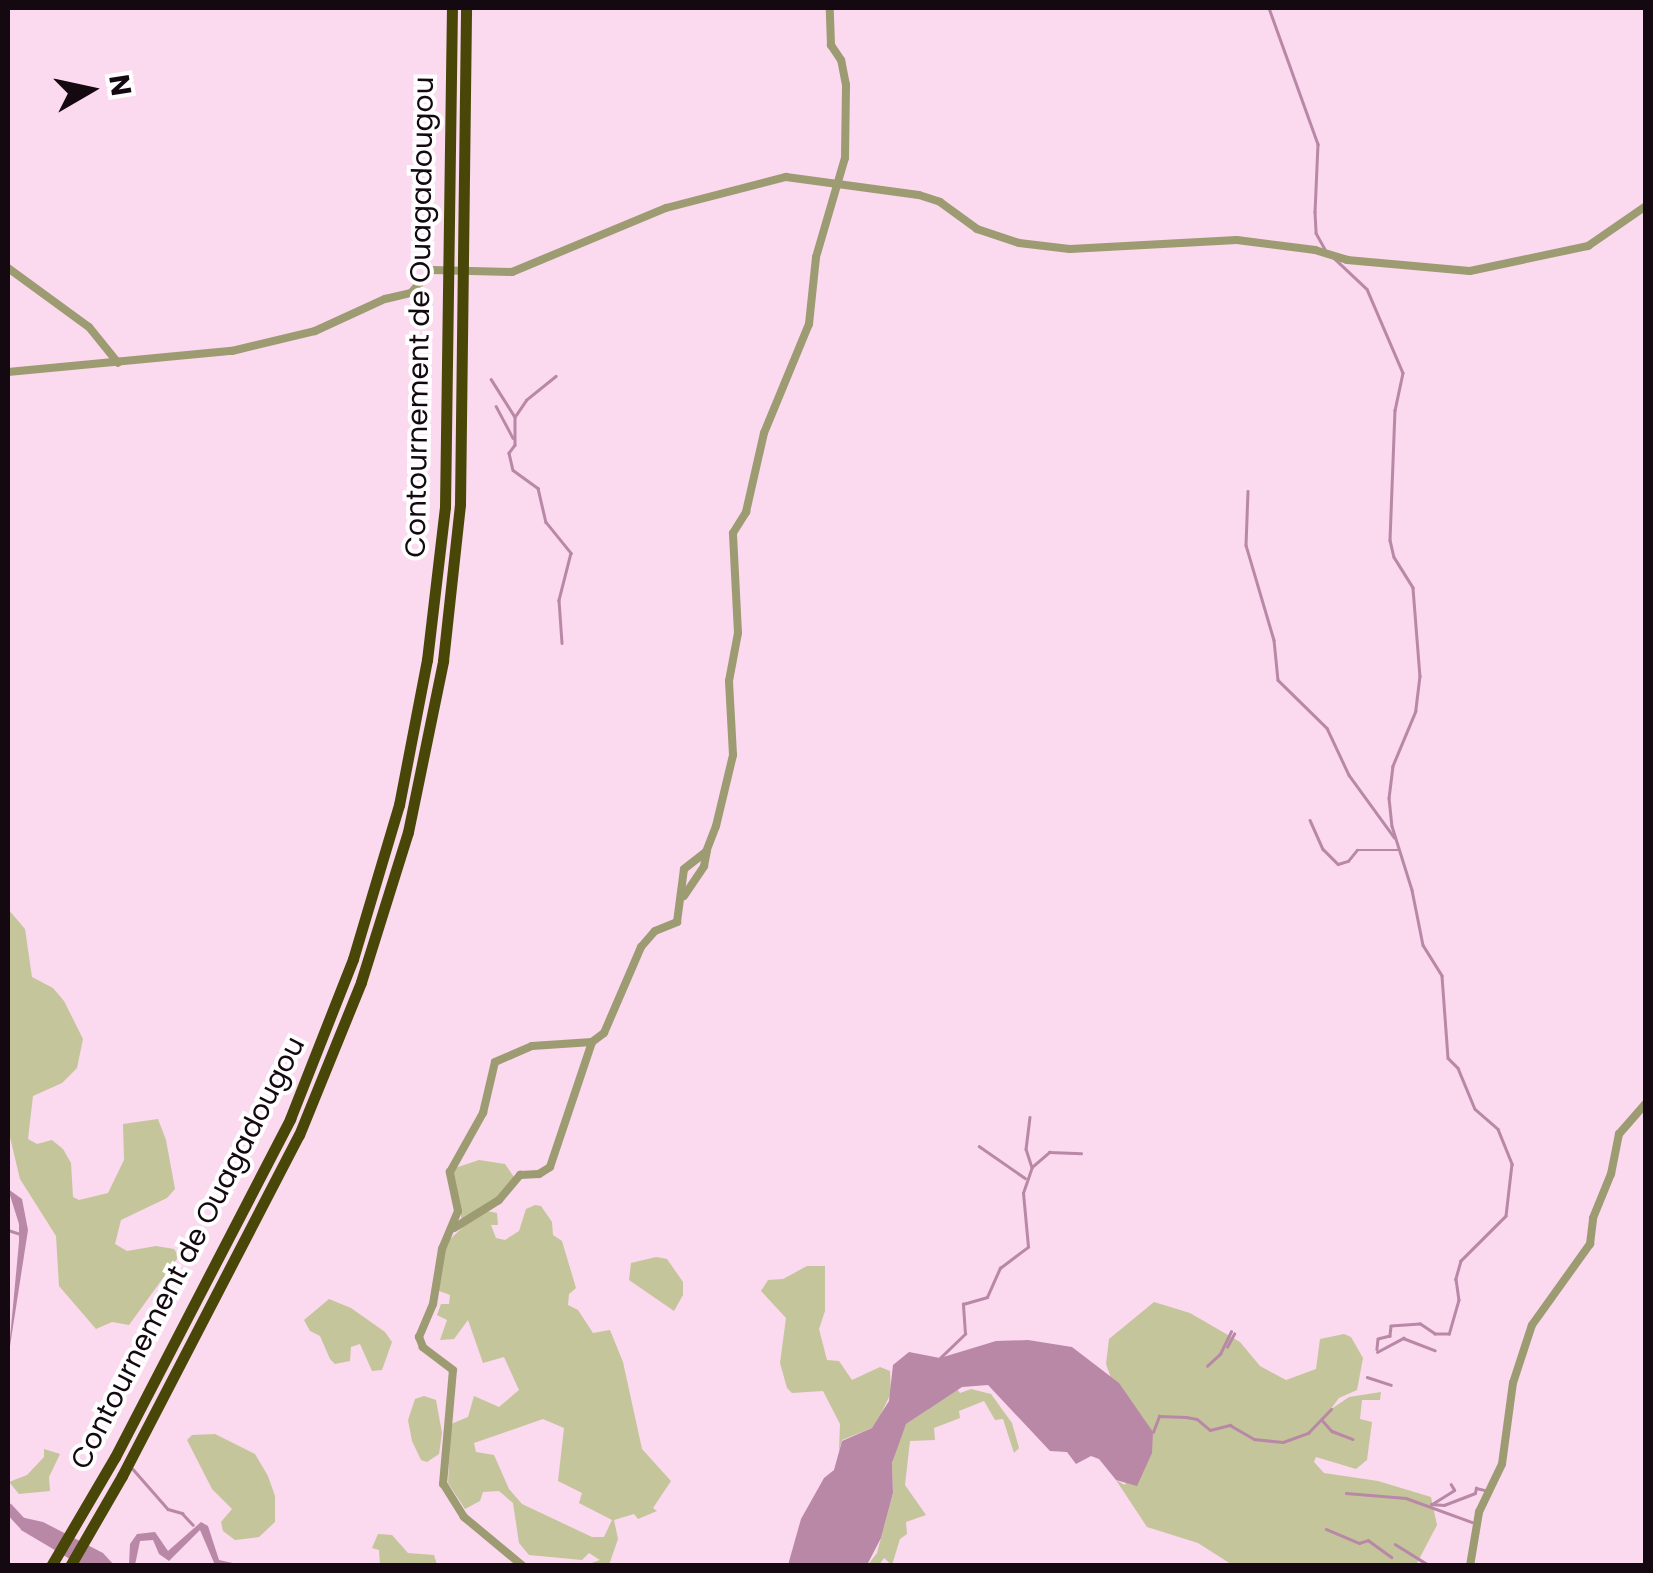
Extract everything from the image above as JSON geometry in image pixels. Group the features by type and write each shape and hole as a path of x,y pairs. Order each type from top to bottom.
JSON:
{"highway":[{"name":"Contournement de Ouagadougou","path":"54,1560 290,1119 325,1039 378,884 417,723 438,580 446,489 452,8"},
{"name":"Contournement de Ouagadougou","path":"70,1564 298,1134 338,1043 390,896 428,749 460,504 466,8"}],"street":[{"path":"683,898 704,866 732,755 729,681 738,633 733,533 746,512 764,433 809,324 816,258 845,158 846,85 841,60 832,45 830,8"},
{"path":"8,372 232,352 314,330 385,299 411,293 432,270 512,272 666,208 786,177 919,194 940,202 976,230 1019,242 1070,249 1238,240 1315,250 1347,260 1470,271 1588,246 1646,206"},
{"path":"8,268 90,328 118,364"},
{"path":"523,1566 477,1530 451,1501 443,1484 453,1370 422,1346 419,1337 433,1304 437,1264 458,1211 450,1172 483,1113 496,1062 543,1044 592,1042 604,1033 640,947 656,931 677,922 684,869 708,847"},
{"path":"450,1231 500,1200 520,1175 539,1174 550,1167 592,1042"},
{"path":"1470,1566 1479,1512 1502,1464 1513,1383 1532,1325 1590,1244 1593,1218 1611,1174 1619,1134 1646,1103"}],"green space":[{"path":"8,909 25,929 32,977 53,988 64,1001 83,1039 77,1068 62,1083 33,1096 28,1139 37,1144 52,1140 63,1149 71,1163 73,1197 79,1200 108,1193 124,1160 123,1124 158,1119 166,1140 175,1189 167,1198 121,1220 115,1244 127,1251 156,1246 174,1249 179,1256 129,1325 112,1322 96,1329 59,1286 56,1236 20,1179 8,1129"},
{"path":"479,1160 505,1164 516,1180 487,1211 497,1213 498,1225 491,1225 496,1238 505,1240 519,1231 526,1209 541,1206 552,1222 553,1235 562,1241 576,1288 569,1294 568,1305 578,1310 593,1333 610,1330 623,1362 642,1449 671,1481 653,1508 657,1511 638,1519 634,1514 614,1520 618,1539 609,1565 586,1565 600,1560 589,1553 582,1560 529,1555 519,1543 513,1503 499,1491 483,1492 480,1501 465,1509 448,1483 451,1424 468,1417 474,1396 499,1407 519,1390 504,1357 483,1363 468,1320 454,1339 440,1340 447,1320 437,1315 441,1304 449,1304 450,1295 434,1289 443,1246 463,1227 455,1168","holes":["543,1419 564,1428 558,1481 582,1493 579,1503 612,1520 604,1537 592,1537 522,1504 509,1489 494,1455 476,1452 474,1443"]},
{"path":"656,1257 667,1259 683,1282 683,1295 674,1311 629,1280 631,1263"},
{"path":"807,1266 825,1266 825,1311 819,1329 827,1360 839,1361 852,1380 880,1367 890,1371 891,1393 879,1418 872,1428 842,1440 839,1451 840,1424 823,1391 792,1393 787,1388 780,1363 786,1318 761,1291 768,1280 783,1279"},
{"path":"329,1299 351,1308 385,1332 392,1342 382,1370 372,1371 360,1344 351,1347 350,1361 335,1364 330,1359 320,1336 310,1331 304,1320"},
{"path":"1154,1302 1190,1313 1240,1342 1260,1366 1286,1380 1316,1369 1320,1339 1344,1334 1351,1337 1363,1358 1357,1390 1339,1398 1330,1410 1349,1397 1381,1392 1380,1400 1362,1400 1360,1419 1372,1422 1367,1460 1356,1469 1316,1457 1314,1462 1324,1473 1378,1481 1431,1497 1437,1525 1416,1565 1234,1566 1198,1543 1147,1527 1116,1480 1125,1485 1144,1419 1111,1378 1106,1364 1109,1339"},
{"path":"957,1389 960,1393 971,1389 991,1394 1012,1423 1019,1448 1014,1453 1003,1419 995,1420 984,1401 959,1411 960,1418 934,1428 935,1440 910,1441 905,1485 926,1515 906,1522 907,1534 900,1539 892,1565 884,1558 879,1565 867,1566 877,1553 893,1493 892,1464 899,1437 906,1424"},
{"path":"424,1396 436,1400 442,1433 439,1454 427,1462 421,1460 412,1441 408,1420 415,1399"},
{"path":"215,1434 255,1454 268,1476 275,1496 275,1522 259,1537 235,1540 223,1531 221,1522 232,1509 212,1489 187,1440 192,1435"},
{"path":"44,1449 60,1454 49,1477 50,1491 19,1494 9,1482 27,1475 44,1457"},
{"path":"378,1534 392,1535 408,1553 434,1555 437,1565 380,1565 379,1550 372,1548"}],"shaded area":[{"path":"8,1189 22,1199 28,1230 8,1359 19,1224"},
{"path":"1028,1340 1072,1347 1119,1383 1153,1432 1152,1453 1137,1486 1116,1480 1099,1459 1091,1456 1076,1464 1067,1452 1050,1451 988,1385 962,1387 906,1424 892,1463 893,1493 881,1538 867,1565 788,1565 801,1519 824,1478 834,1470 842,1441 872,1428 889,1401 893,1365 909,1352 940,1358 996,1341"},
{"path":"16,1516 43,1522 103,1553 114,1565 80,1565 21,1530"},
{"path":"201,1522 208,1526 219,1560 242,1565 215,1565 200,1530 169,1561 159,1554 153,1540 140,1541 135,1565 129,1565 130,1544 137,1534 155,1532 168,1551"}],"waterway":[{"path":"1269,8 1318,144 1316,233 1325,249"},
{"path":"1334,258 1367,289 1403,373 1395,410 1390,540 1394,557 1413,588 1420,676 1416,711 1393,766 1389,798 1392,826 1412,890 1423,945 1442,976 1448,1058 1458,1068 1475,1109 1498,1129 1512,1164 1506,1216 1461,1261 1456,1279 1459,1300 1449,1334 1435,1334 1420,1324 1391,1326 1390,1336 1378,1339 1377,1349"},
{"path":"516,415 526,400 556,376"},
{"path":"491,379 515,417 515,445 509,453 513,470 538,488 546,522 571,553 559,600 562,643"},
{"path":"496,406 513,438"},
{"path":"1248,491 1246,545 1274,640 1278,680 1327,728 1349,775 1394,837"},
{"path":"1310,820 1323,849 1338,864 1348,861 1357,850 1398,850"},
{"path":"1030,1117 1026,1149 1032,1167"},
{"path":"979,1146 1025,1178"},
{"path":"940,1358 965,1334 963,1304 987,1297 1000,1268 1028,1247 1023,1193 1032,1167 1049,1152 1081,1153"},
{"path":"8,1230 20,1234"},
{"path":"1207,1366 1220,1354 1231,1331"},
{"path":"1227,1347 1234,1334"},
{"path":"1377,1352 1403,1338 1435,1350"},
{"path":"1367,1377 1391,1385"},
{"path":"1153,1432 1159,1416 1186,1417 1197,1419 1210,1430 1230,1425 1254,1439 1283,1442 1308,1433 1331,1409"},
{"path":"1322,1420 1332,1431 1353,1439"},
{"path":"133,1469 168,1509 182,1513 193,1525"},
{"path":"1432,1504 1454,1490 1451,1485"},
{"path":"1431,1504 1444,1505 1475,1493 1476,1488 1485,1490"},
{"path":"1346,1493 1406,1498 1472,1522"},
{"path":"8,1508 24,1525"},
{"path":"1326,1529 1359,1543 1368,1540 1391,1557"},
{"path":"1395,1544 1427,1564"}]}
